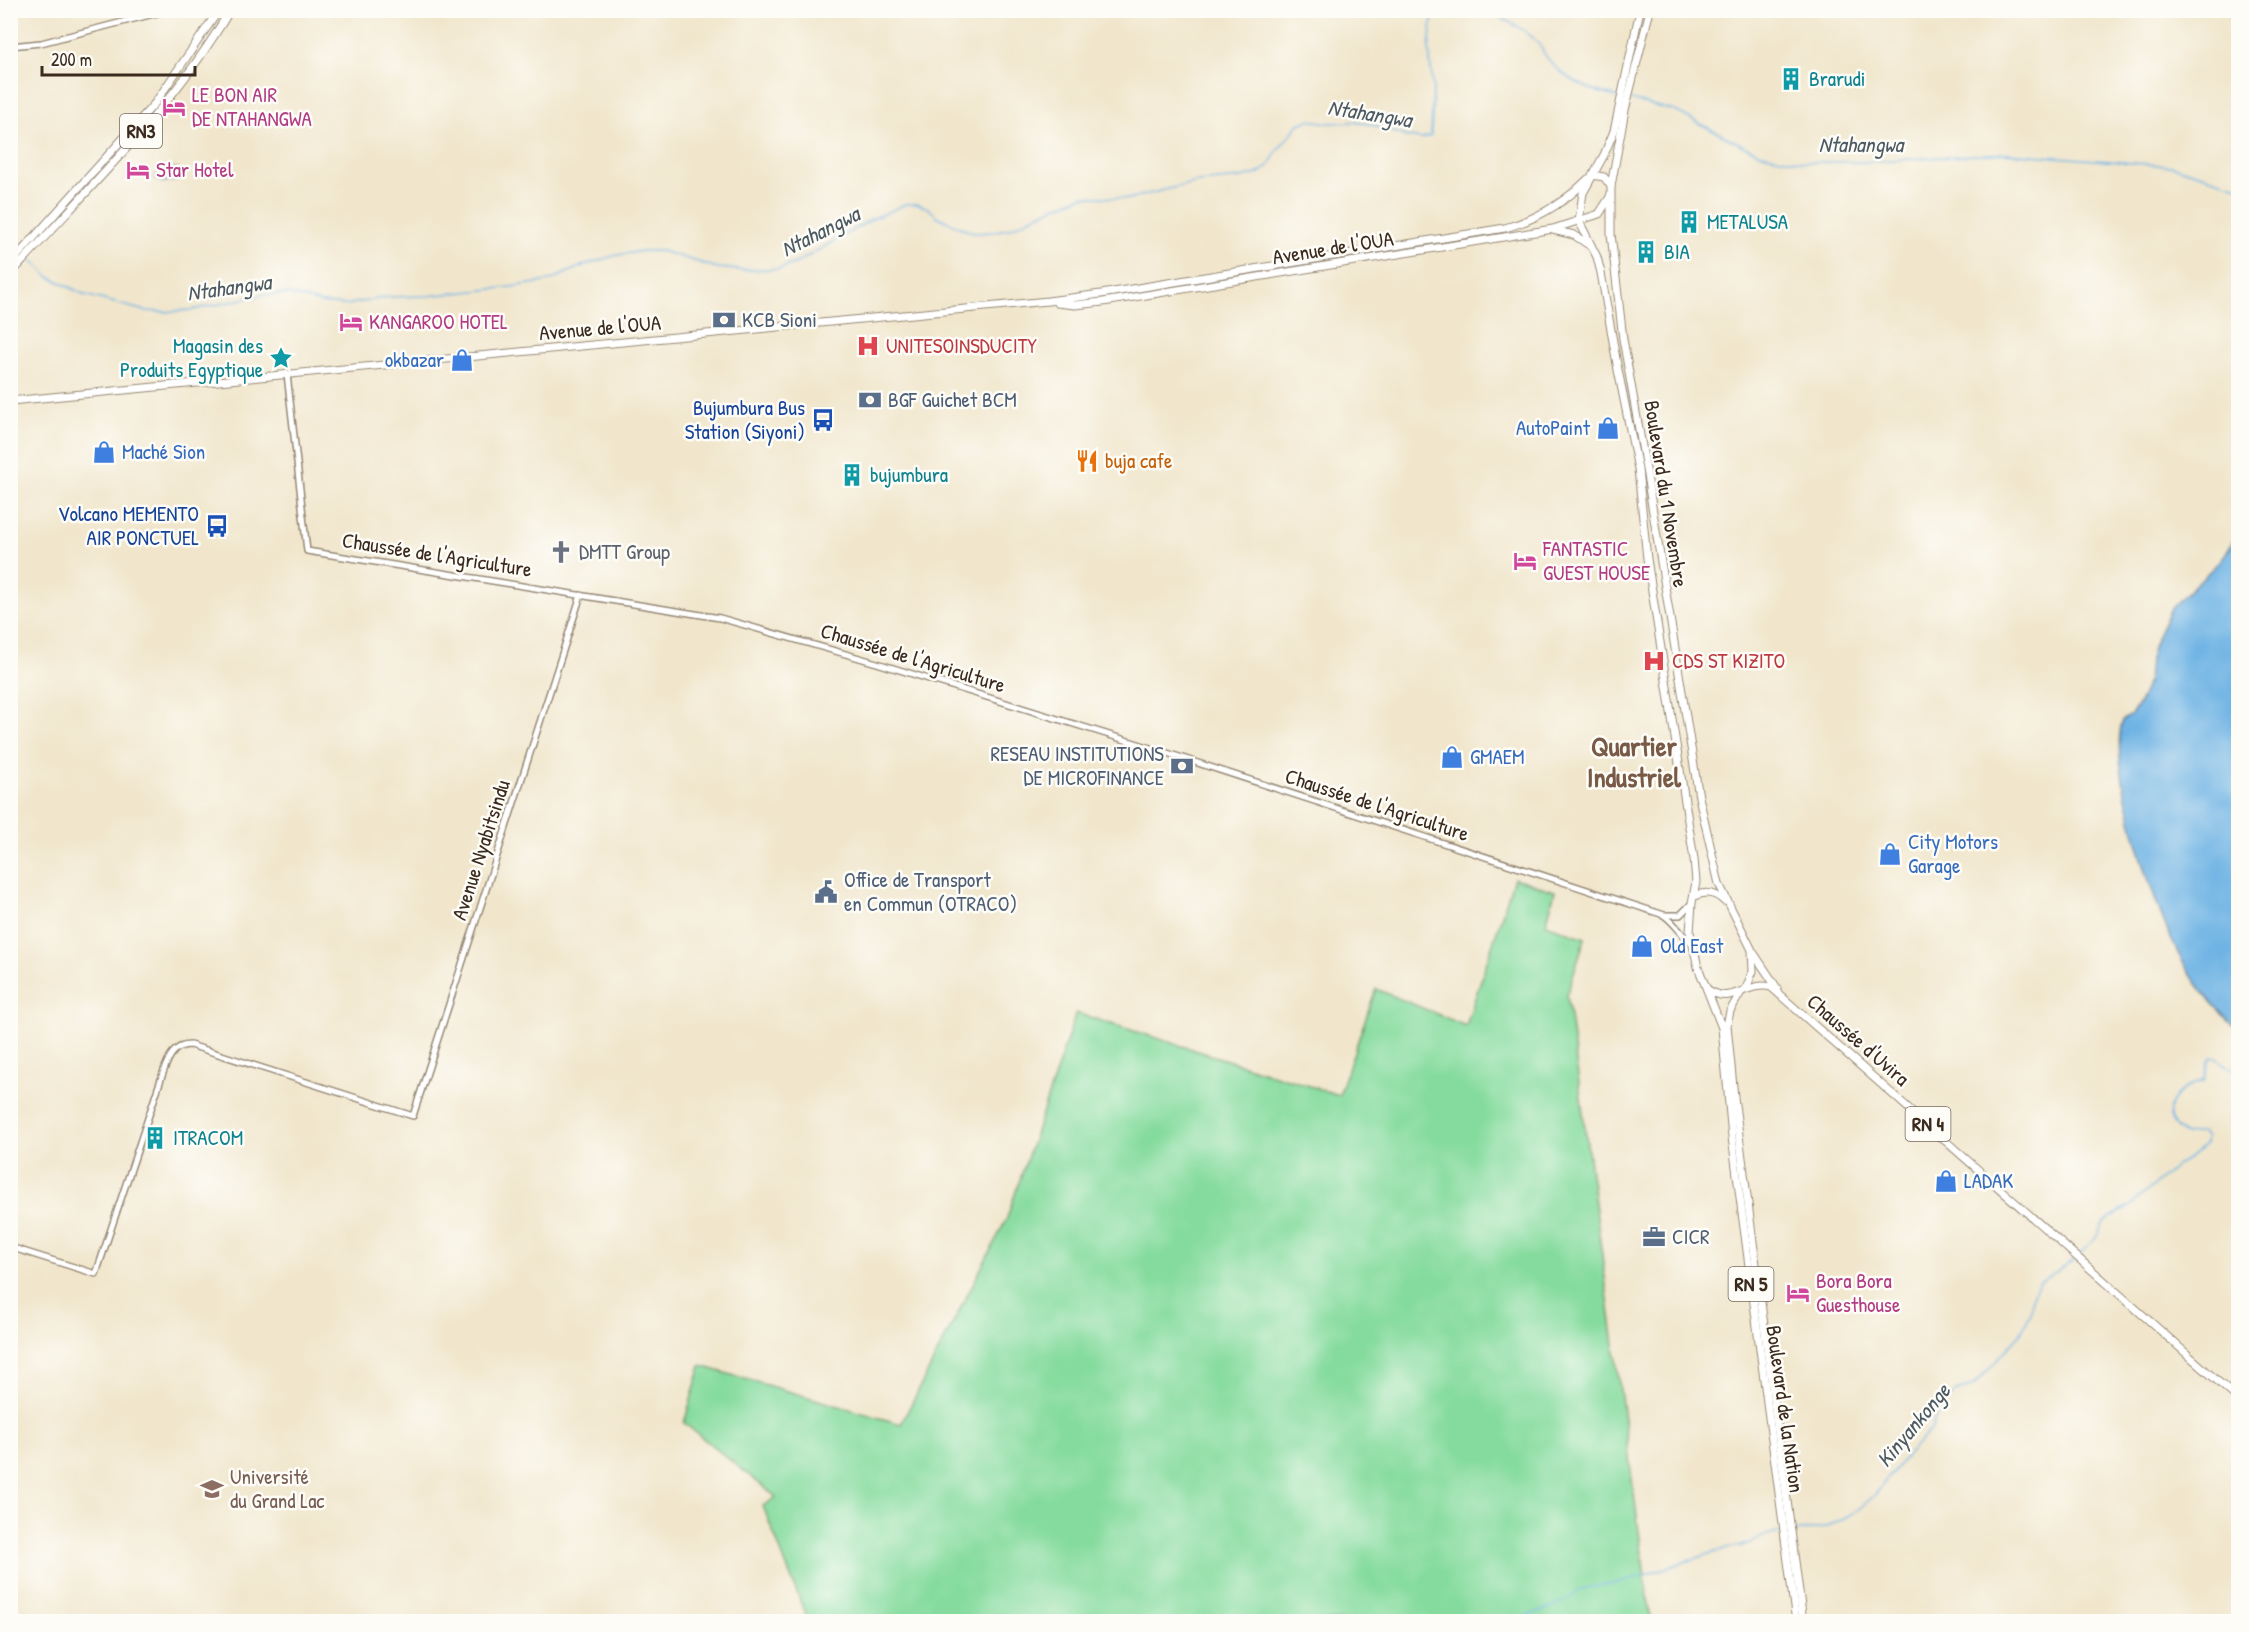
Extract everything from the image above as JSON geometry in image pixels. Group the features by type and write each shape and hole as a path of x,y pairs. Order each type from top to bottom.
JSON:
{"main road":[{"name":"RN3","path":"37,240 155,103 219,10"},
{"name":"RN3","path":"10,276 13,265 162,107 230,10"},
{"path":"1627,84 1640,10"},
{"path":"1627,84 1650,10"},
{"name":"Boulevard du 1 Novembre","path":"1627,84 1610,196 1611,234 1628,368 1699,797 1719,884 1752,950"},
{"name":"Boulevard du 1 Novembre","path":"1622,109 1608,147 1583,193 1580,221 1597,257 1601,273 1638,469 1647,559 1694,860 1696,882 1693,900 1692,943 1707,989"},
{"path":"1592,175 1604,177 1611,186"},
{"name":"Avenue de l'OUA","path":"10,401 1048,301 1075,305 1102,298 1505,228 1550,210 1573,194 1592,175"},
{"name":"Avenue de l'OUA","path":"1102,298 1553,229 1599,214 1610,196"},
{"path":"1553,229 1574,234 1591,246"},
{"path":"1618,370 1628,368"},
{"path":"1666,678 1679,676"},
{"path":"1693,900 1701,893 1714,893 1728,905"},
{"path":"1707,989 1724,996 1743,991 1753,970 1752,950"},
{"name":"RN 4","path":"1752,950 1782,996"},
{"name":"RN 4","path":"1743,991 1764,985 1771,987 1782,996"},
{"name":"Boulevard de la Nation","path":"1707,989 1725,1039 1787,1527 1803,1622"},
{"name":"Boulevard de la Nation","path":"1725,1039 1730,1011 1743,991"},
{"name":"Chaussée d'Uvira","path":"1782,996 2238,1399"},
{"name":"Boulevard de la Nation","path":"1789,1538 1797,1622"}],"street":[{"path":"10,46 41,44 169,10"},
{"name":"Chaussée de l'Agriculture","path":"287,374 307,551 720,618 848,654 1164,752 1664,915 1676,924 1685,938 1692,943"},
{"name":"Avenue Nyabitsindu","path":"10,1247 96,1274 163,1072 172,1053 182,1045 413,1116 581,595"},
{"path":"1664,915 1680,915 1693,900"}],"green space":[{"path":"1514,878 1555,891 1546,924 1585,938 1567,994 1651,1621 808,1621 763,1506 776,1497 684,1423 701,1366 901,1424 1007,1218 1076,1013 1339,1095 1376,989 1466,1026"}],"water":[{"path":"178,168 180,180 161,182 161,179 156,179 156,175 160,175 160,170"},
{"path":"2238,531 2238,1028 2208,998 2183,962 2173,942 2148,879 2127,805 2119,741 2123,720 2132,714 2142,698 2148,681 2154,644 2171,608 2220,561"}],"waterway":[{"name":"Ntahangwa","path":"30,258 48,276 85,295 145,311 164,312 192,310 262,295 289,294 321,303 346,305 388,297 427,296 511,287 549,281 582,266 613,256 642,251 661,251 718,268 779,269 796,263 872,219 906,204 918,204 928,208 938,217 966,230 979,233 991,232 1011,228 1083,196 1128,199 1197,182 1241,178 1257,174 1268,167 1277,151 1299,124 1309,120 1370,124 1408,137 1422,139 1431,136 1433,88 1429,49 1433,10"},
{"name":"Ntahangwa","path":"1487,10 1530,35 1539,44 1546,57 1563,74 1588,88 1617,97"},
{"name":"Ntahangwa","path":"1631,100 1675,111 1766,155 1804,162 1863,162 2007,153 2172,166 2238,186"},
{"name":"Ntahangwa","path":"10,238 21,248"},
{"name":"Kinyankonge","path":"2079,1255 2096,1238 2103,1224 2129,1207 2205,1144 2206,1138 2202,1132 2186,1135 2173,1124 2170,1111 2174,1098 2187,1087 2204,1080 2208,1063 2212,1057 2230,1069 2238,1071"},
{"name":"Kinyankonge","path":"1794,1532 1831,1525 1855,1512 1874,1496 1906,1456 1932,1429 1935,1417 1956,1391 1974,1386 2020,1334 2031,1313 2033,1294 2039,1283 2075,1259"},
{"name":"Kinyankonge","path":"1510,1622 1563,1603 1579,1591 1591,1587 1619,1583 1728,1548 1751,1544 1762,1536 1780,1533"}],"place":[{"name":"Brarudi","path":"1791,79"},
{"name":"LE BON AIR DE NTAHANGWA","path":"174,107"},
{"name":"Star Hotel","path":"138,170"},
{"name":"METALUSA","path":"1689,222"},
{"name":"BIA","path":"1646,252"},
{"name":"KCB Sioni","path":"724,320"},
{"name":"KANGAROO HOTEL","path":"351,322"},
{"name":"UNITESOINSDUCITY","path":"868,346"},
{"name":"Magasin des Produits Egyptique","path":"281,358"},
{"name":"okbazar","path":"462,360"},
{"name":"BGF Guichet BCM","path":"870,400"},
{"name":"Bujumbura Bus Station (Siyoni)","path":"823,420"},
{"name":"AutoPaint","path":"1608,428"},
{"name":"Maché Sion","path":"104,452"},
{"name":"buja cafe","path":"1087,461"},
{"name":"bujumbura","path":"852,475"},
{"name":"Volcano MEMENTO AIR PONCTUEL","path":"217,526"},
{"name":"DMTT Group","path":"561,552"},
{"name":"FANTASTIC GUEST HOUSE","path":"1525,561"},
{"name":"CDS ST KIZITO","path":"1654,661"},
{"name":"GMAEM","path":"1452,757"},
{"name":"RESEAU INSTITUTIONS DE MICROFINANCE","path":"1182,766"},
{"name":"City Motors Garage","path":"1890,854"},
{"name":"Office de Transport en Commun (OTRACO)","path":"826,892"},
{"name":"Old East","path":"1642,946"},
{"name":"ITRACOM","path":"155,1138"},
{"name":"LADAK","path":"1946,1181"},
{"name":"CICR","path":"1654,1237"},
{"name":"Bora Bora Guesthouse","path":"1798,1293"},
{"name":"Université du Grand Lac","path":"212,1489"}],"district":[{"name":"Quartier Industriel","path":"1634,762"}]}
